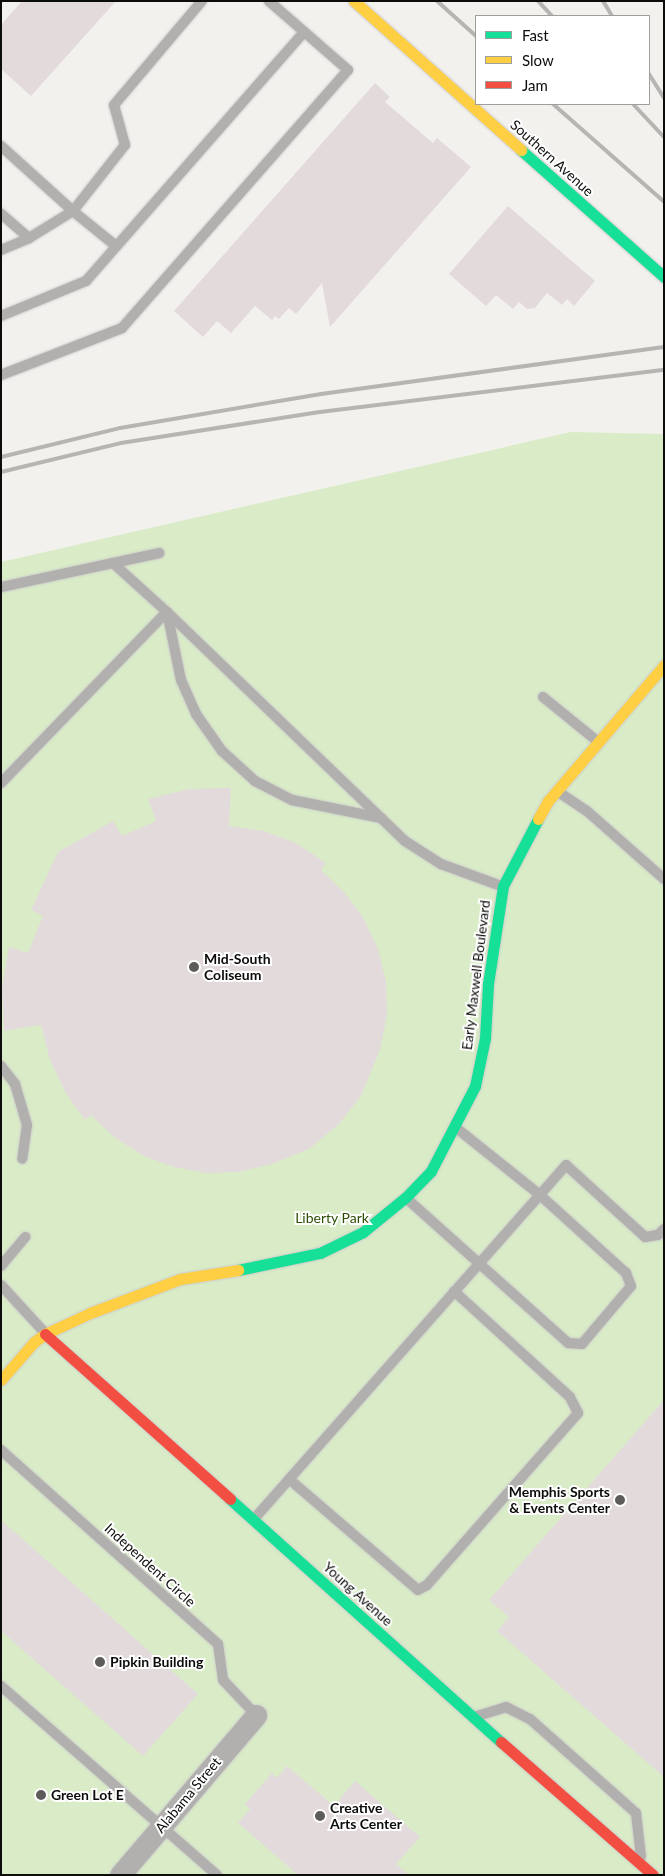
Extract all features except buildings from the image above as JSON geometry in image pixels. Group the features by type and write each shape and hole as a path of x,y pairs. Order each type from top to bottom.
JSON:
{"street":[{"name":"Southern Avenue","path":"354,1 664,278"},
{"name":"Early Maxwell Boulevard","path":"1,1380 34,1342 45,1334 90,1313 180,1279 270,1265 320,1253 363,1232 406,1197 431,1171 475,1086 486,1038 488,984 503,886 548,801 597,741 664,665"},
{"name":"Young Avenue","path":"45,1334 474,1718 653,1875"},
{"name":"Alabama Street","path":"120,1875 256,1715"}],"lane":[{"path":"1,250 29,238 73,211 125,144 114,105 202,1"},
{"path":"1,375 122,328 348,70 269,1"},
{"path":"1,316 86,281 304,32"},
{"path":"1,146 73,211 116,246"},
{"path":"1,214 29,238"},
{"path":"1,588 159,552"},
{"path":"114,562 405,840 441,864 503,886"},
{"path":"1,783 167,612"},
{"path":"167,612 181,680 196,714 222,751 255,782 292,800 381,818"},
{"path":"543,697 597,741"},
{"path":"556,791 587,811 664,879"},
{"path":"1,1066 15,1084 28,1126 22,1159"},
{"path":"406,1197 568,1343 582,1344 631,1286 626,1273 540,1195 454,1127"},
{"path":"253,1520 566,1165 645,1237 658,1236 664,1230"},
{"path":"1,1266 25,1237"},
{"path":"1,1285 45,1334"},
{"path":"289,1479 418,1590 434,1578 578,1412 570,1397 454,1291"},
{"name":"Independent Circle","path":"1,1450 218,1644 223,1680 256,1715"},
{"path":"1,1686 217,1875"},
{"path":"474,1718 506,1707 530,1719 636,1813 642,1864"}],"green space":[{"name":"Liberty Park","path":"571,432 664,434 664,1875 1,1875 1,562"}],"railway":[{"path":"437,1 475,35"},
{"path":"538,1 551,15"},
{"path":"603,1 611,15"},
{"path":"650,76 664,98"},
{"path":"554,105 664,202"},
{"path":"634,105 664,137"},
{"path":"1,457 120,428 321,394 664,347"},
{"path":"1,472 121,443 320,412 664,370"}],"traffic: fast":[{"path":"521,150 664,277"},
{"path":"238,1270 320,1253 363,1232 406,1197 431,1171 475,1086 485,1038 488,984 503,886 538,819"},
{"path":"230,1499 501,1742"}],"traffic: slow":[{"path":"354,1 521,150"},
{"path":"538,819 548,801 664,665"},
{"path":"1,1380 34,1342 45,1334 90,1313 180,1279 238,1270"}],"traffic: jam":[{"path":"45,1334 230,1499"},
{"path":"501,1742 653,1875"}],"place":[{"name":"Mid-South Coliseum","path":"194,967"},
{"name":"Memphis Sports & Events Center","path":"620,1500"},
{"name":"Pipkin Building","path":"100,1662"},
{"name":"Green Lot E","path":"41,1795"},
{"name":"Creative Arts Center","path":"320,1816"}]}
